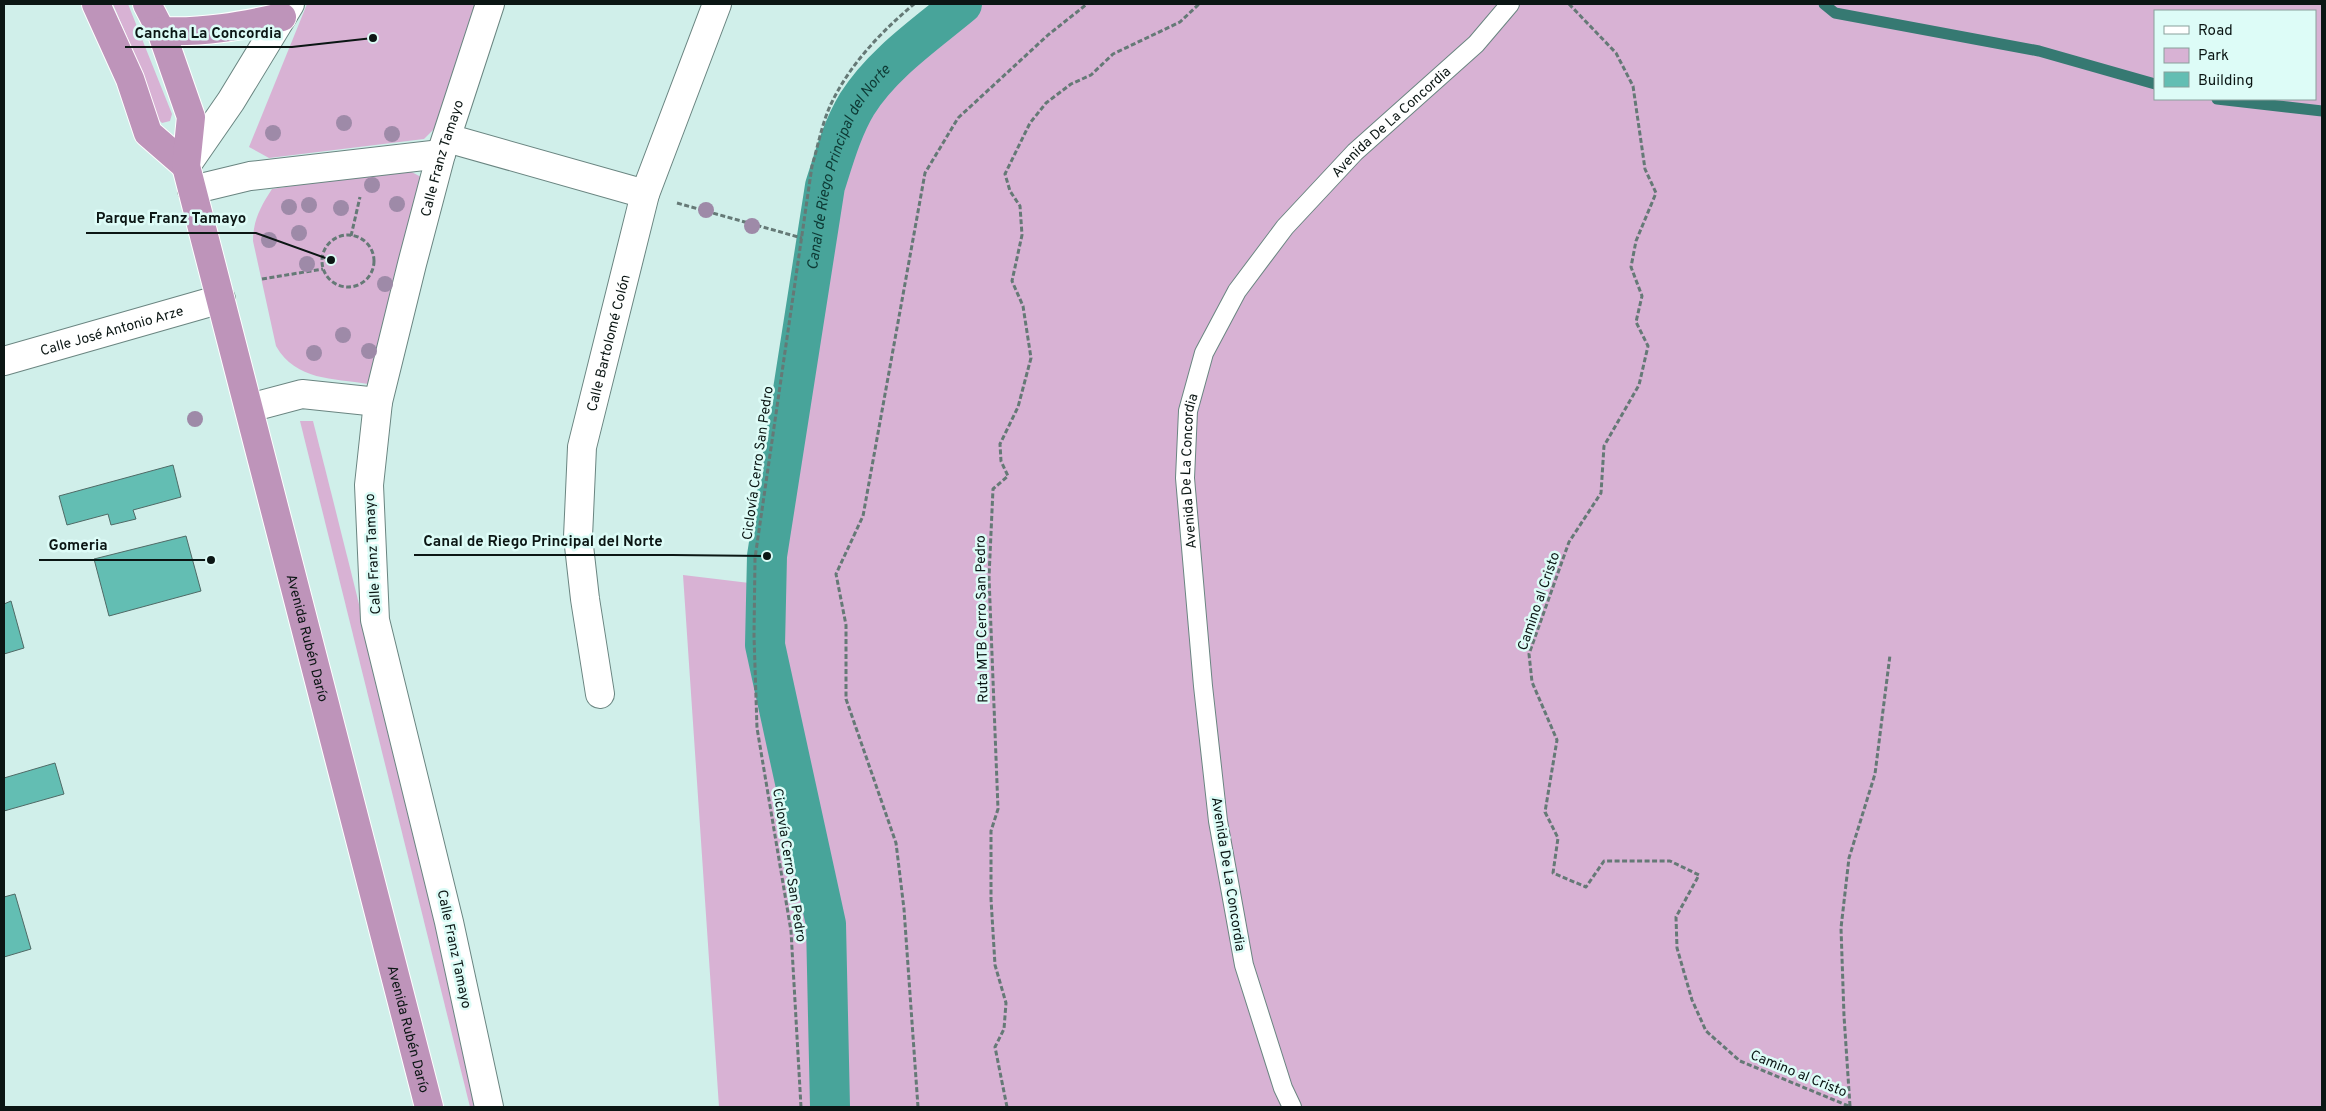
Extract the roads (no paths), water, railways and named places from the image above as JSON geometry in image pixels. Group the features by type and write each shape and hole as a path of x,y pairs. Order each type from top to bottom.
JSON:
{"highway":[{"path":"96,4 130,79 148,133 190,178"},
{"name":"Avenida Rubén Darío","path":"148,4 160,31 191,116 190,178 429,1107"},
{"path":"160,31 192,32 242,26 286,10"}],"street":[{"name":"Calle Franz Tamayo","path":"489,1107 449,922 375,620 369,485 378,402 444,146 490,4"},
{"name":"Calle Bartolomé Colón","path":"600,694 585,599 578,537 582,447 645,194 717,4"},
{"path":"190,178 231,102 286,10"},
{"path":"190,178 250,176 444,146 645,194"},
{"name":"Calle José Antonio Arze","path":"4,361 221,299"},
{"path":"249,408 302,394 378,402"}],"lane":[{"name":"Avenida De La Concordia","path":"1292,1107 1283,1088 1244,965 1218,821 1203,686 1185,478 1188,410 1204,353 1237,290 1285,227 1355,152 1476,44 1510,4"}],"waterway":[{"name":"Canal de Riego Principal del Norte","path":"830,1107 826,924 765,645 767,556 825,186 839,144 857,104 879,75 962,4"},
{"path":"1824,4 1835,13 2039,51 2154,84"},
{"path":"2226,100 2322,111"}],"place":[{"name":"Cancha La Concordia","path":"373,38"},
{"name":"Parque Franz Tamayo","path":"331,260"},
{"name":"Canal de Riego Principal del Norte","path":"767,556"},
{"name":"Gomeria","path":"211,560"}]}
